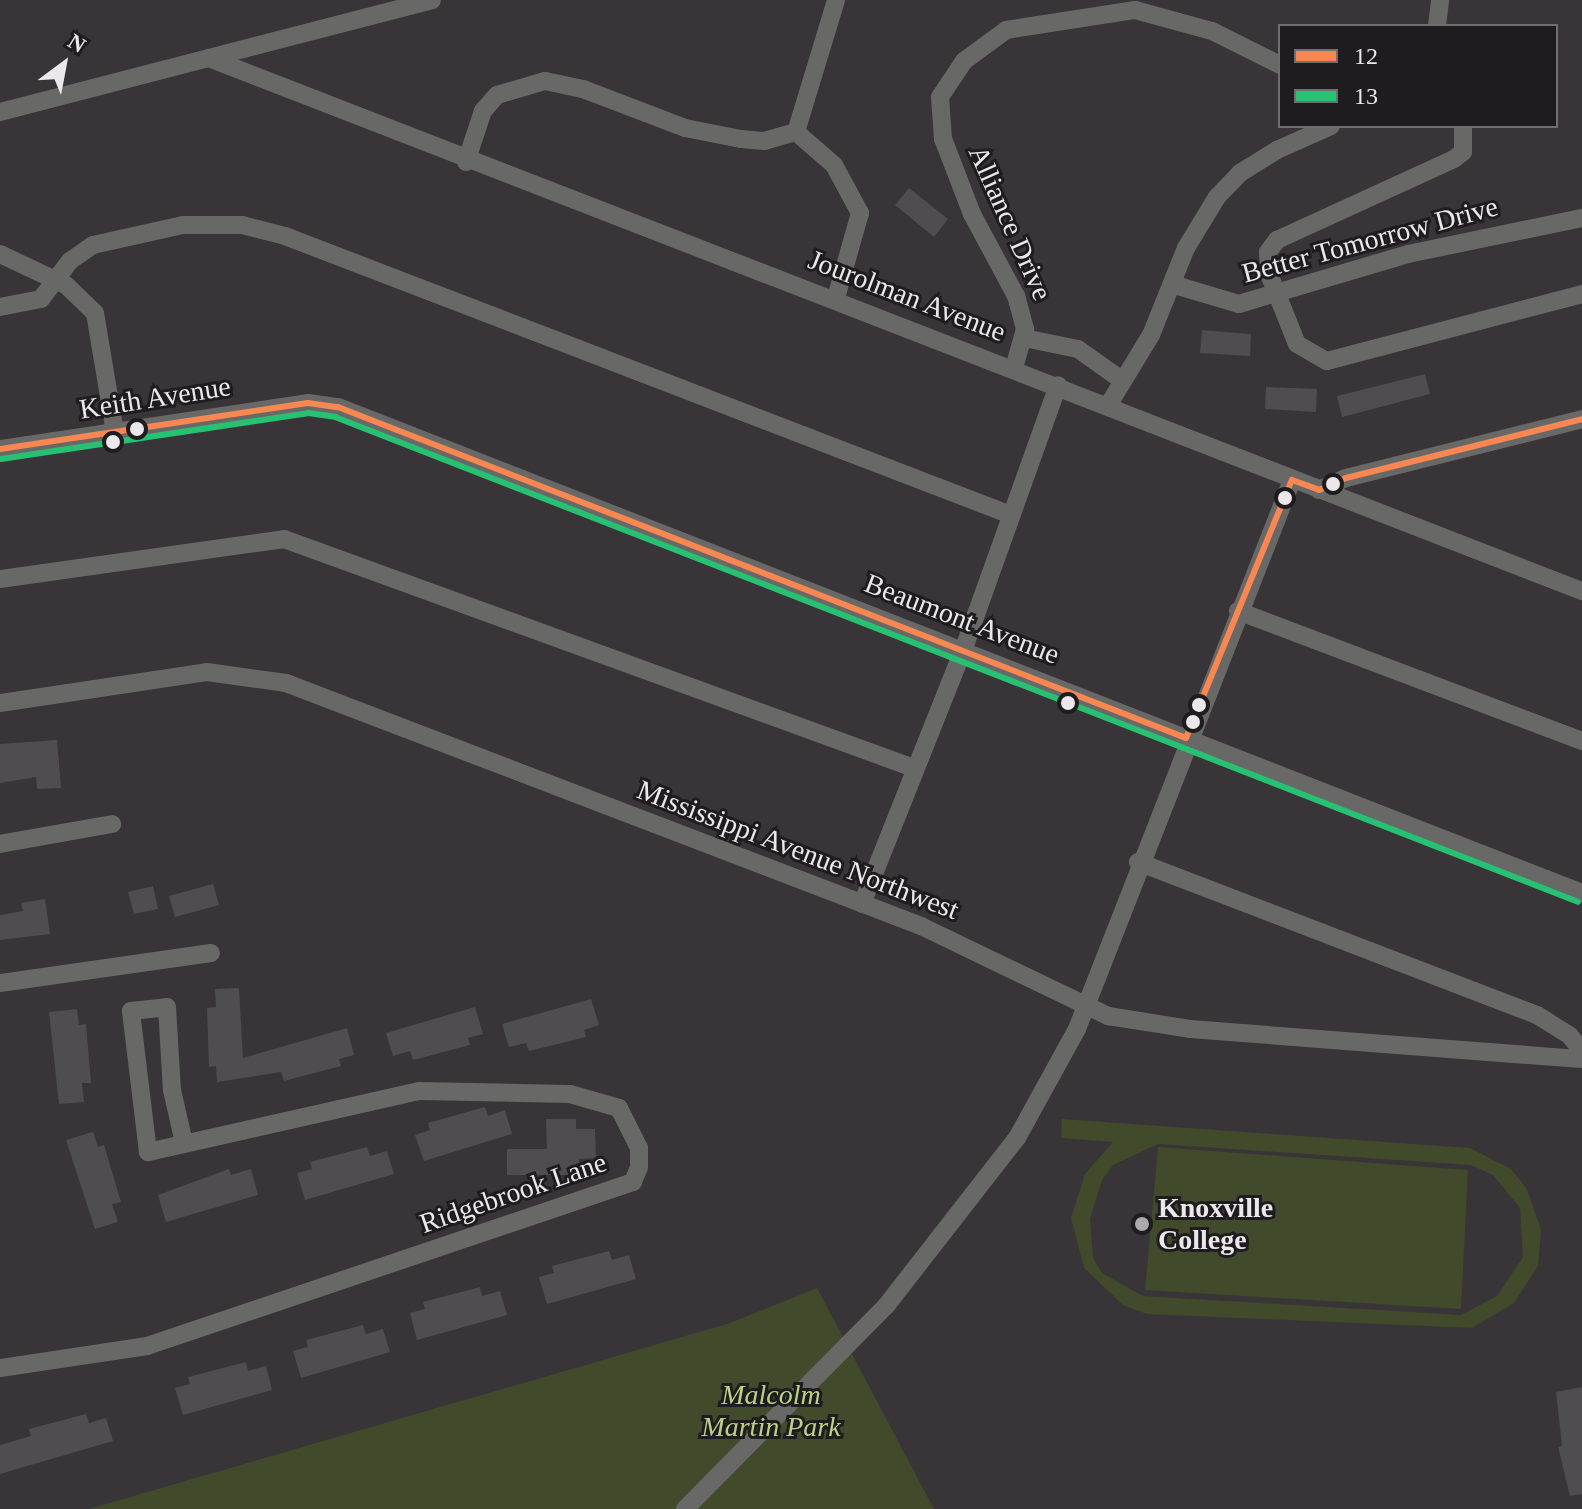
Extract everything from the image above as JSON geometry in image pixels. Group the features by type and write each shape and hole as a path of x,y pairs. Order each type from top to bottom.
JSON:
{"street":[{"path":"0,112 432,0"},
{"path":"796,132 836,0"},
{"path":"1437,24 1440,0"},
{"name":"Alliance Drive","path":"1014,368 1024,338 1016,296 972,214 943,139 940,97 964,61 1006,30 1120,6 1170,17 1212,31 1278,64"},
{"name":"Jourolman Avenue","path":"209,58 466,162 836,298 1109,404 1292,480 1579,587"},
{"path":"466,162 483,111 497,95 545,81 727,137 764,141 796,132"},
{"path":"1109,404 1175,285 1199,225 1240,173 1325,128"},
{"path":"1463,128 1463,152 1454,159 1277,240 1268,252 1269,274 1297,344 1327,361 1582,294"},
{"path":"796,132 834,165 860,213 836,298"},
{"name":"Better Tomorrow Drive","path":"1175,285 1239,304 1279,296 1408,254 1582,218"},
{"path":"0,307 41,299 70,261 93,245 183,225 242,225 285,236 1011,515"},
{"path":"0,254 57,280 84,298 95,313 115,432"},
{"path":"1024,338 1078,349 1123,381"},
{"path":"862,904 964,648 1058,385"},
{"name":"Keith Avenue","path":"0,449 319,404"},
{"name":"Beaumont Avenue","path":"319,404 338,407 964,648 1582,893"},
{"path":"1319,490 1346,478 1582,419"},
{"path":"685,1509 886,1306 976,1197 1017,1138 1077,1029 1186,738 1292,480"},
{"path":"0,579 284,539 914,768"},
{"path":"1238,611 1582,741"},
{"name":"Mississippi Avenue Northwest","path":"0,703 207,672 286,683 862,904 975,950 1083,1007 1190,1029 1582,1059"},
{"path":"0,844 112,824"},
{"path":"1138,862 1537,1015 1570,1036 1582,1051"},
{"path":"0,983 211,953"},
{"name":"Ridgebrook Lane","path":"0,1368 147,1346 633,1182 639,1167 634,1136 619,1108 570,1094 419,1091 148,1152 131,1011 167,1007 172,1090 184,1143"}],"green space":[{"path":"1062,1119 1470,1148 1511,1169 1527,1189 1541,1230 1538,1266 1514,1303 1472,1328 1147,1314 1123,1305 1084,1268 1071,1218 1085,1174 1113,1142 1061,1138","holes":["1158,1144 1471,1165 1493,1175 1520,1208 1523,1257 1497,1296 1461,1315 1143,1296 1102,1273 1093,1258 1090,1219 1102,1180 1113,1165"]},
{"path":"1158,1147 1468,1170 1461,1309 1145,1290"},
{"name":"Malcolm Martin Park","path":"817,1288 934,1509 89,1509 730,1323"}],"building":[{"path":"909,188 948,219 934,237 895,205"},
{"path":"1202,330 1251,334 1250,356 1200,353"},
{"path":"1425,374 1430,394 1342,417 1337,396"},
{"path":"1266,387 1317,389 1316,412 1265,409"},
{"path":"57,740 61,788 37,789 36,777 0,783 0,744"},
{"path":"213,884 219,905 175,917 169,896"},
{"path":"153,886 158,909 134,914 128,892"},
{"path":"45,899 50,934 0,940 0,915 23,911 21,903"},
{"path":"239,988 243,1058 347,1028 354,1055 339,1059 341,1066 284,1081 281,1072 217,1082 216,1066 209,1067 207,1008 216,1007 215,989"},
{"path":"591,999 599,1025 584,1030 586,1037 529,1051 526,1043 509,1047 502,1024"},
{"path":"475,1007 483,1034 468,1038 470,1045 413,1060 410,1051 393,1056 386,1033"},
{"path":"77,1009 79,1025 86,1024 91,1083 82,1083 84,1102 59,1104 49,1012"},
{"path":"485,1107 488,1116 505,1110 512,1134 424,1161 415,1135 430,1130 428,1123"},
{"path":"546,1119 576,1119 576,1129 595,1129 596,1158 579,1159 579,1175 507,1175 507,1149 547,1149"},
{"path":"93,1132 98,1147 104,1145 121,1202 112,1204 118,1222 95,1229 66,1140"},
{"path":"367,1147 370,1156 387,1151 394,1174 305,1200 297,1173 312,1169 310,1162"},
{"path":"229,1169 231,1175 251,1169 258,1195 166,1222 158,1195"},
{"path":"609,1251 612,1260 629,1255 636,1279 547,1304 539,1277 554,1273 552,1266"},
{"path":"480,1287 482,1296 500,1291 507,1315 417,1340 410,1313 425,1309 423,1302"},
{"path":"363,1325 366,1334 383,1329 390,1352 301,1378 293,1351 308,1347 306,1340"},
{"path":"246,1362 248,1371 266,1366 272,1390 183,1415 175,1388 190,1384 188,1377"},
{"path":"1582,1387 1582,1494 1570,1496 1558,1447 1562,1446 1556,1392"},
{"path":"86,1414 89,1423 106,1418 113,1441 0,1474 0,1445 31,1436 29,1429"}],"transit line":[{"name":"12","path":"0,449 308,403 338,407 1186,738 1292,480 1319,490 1346,478 1582,419"},
{"name":"13","path":"1,459 308,413 335,417 1578,902"}],"place":[{"name":"Knoxville College","path":"1142,1224"}]}
